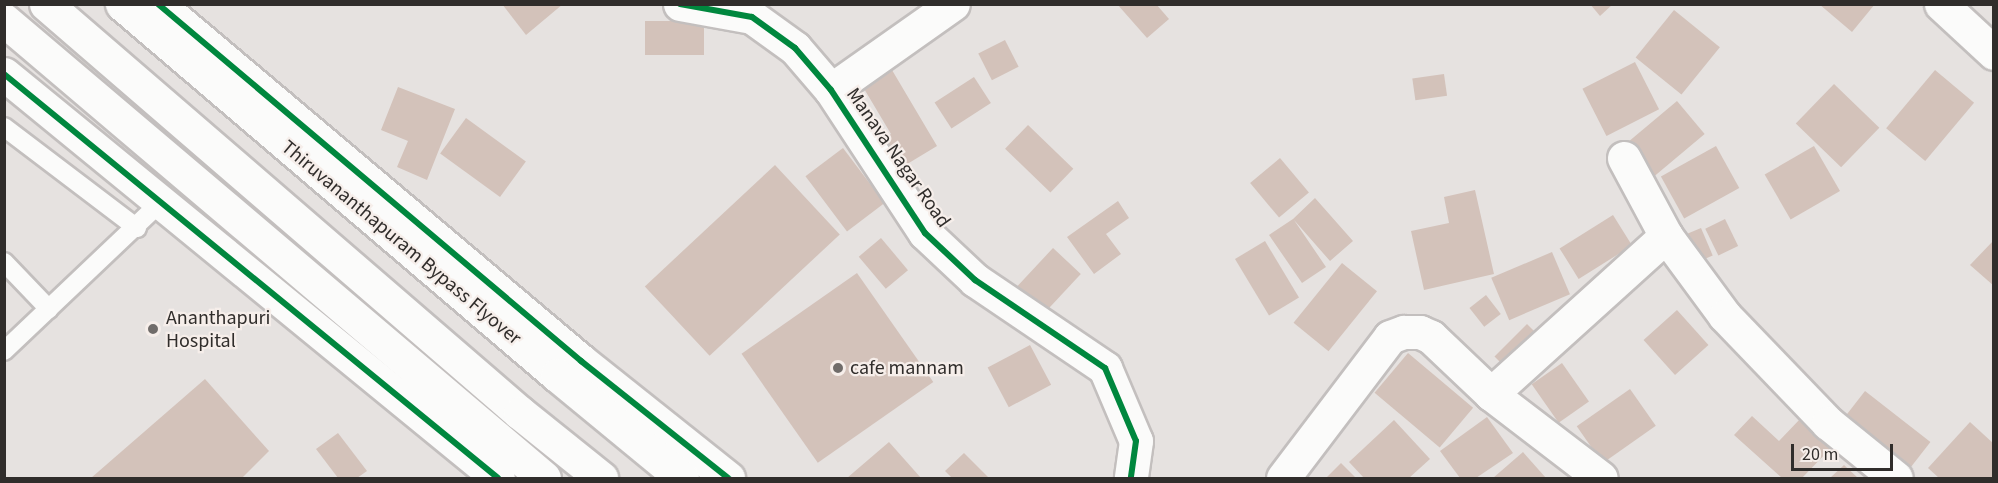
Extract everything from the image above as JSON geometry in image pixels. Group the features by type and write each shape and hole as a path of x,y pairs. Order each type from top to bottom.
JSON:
{"main road":[{"path":"46,4 511,405 601,478"},
{"name":"Thiruvananthapuram Bypass Flyover","path":"122,4 548,368 682,478"},
{"path":"158,4 582,361 728,478"},
{"name":"Manava Nagar Road","path":"680,4 752,17 795,48 831,90 925,233 975,280 1105,368 1136,441 1131,478"},
{"path":"831,90 953,4"},
{"path":"1941,4 1994,53"},
{"path":"4,20 543,478"},
{"path":"4,74 498,478"},
{"path":"1624,158 1666,236 1725,316 1828,423 1896,478"},
{"path":"1491,394 1666,236"},
{"path":"1283,478 1390,337 1404,332 1420,332 1431,337 1491,394 1601,478"}],"lane":[{"path":"4,127 137,228"},
{"path":"4,351 137,228 161,202"},
{"path":"4,262 50,309"}],"building":[{"path":"502,4 563,4 526,35"},
{"path":"1117,4 1156,4 1169,19 1147,38"},
{"path":"1590,4 1613,4 1600,16"},
{"path":"1819,4 1875,4 1852,32"},
{"path":"1674,10 1720,47 1681,95 1636,57"},
{"path":"645,21 704,21 704,55 645,55"},
{"path":"1005,40 1019,67 992,80 978,54"},
{"path":"1635,62 1659,109 1606,136 1582,89"},
{"path":"892,70 937,146 894,172 877,143 891,134 863,87"},
{"path":"1935,70 1974,103 1925,161 1886,128"},
{"path":"1444,74 1447,96 1415,100 1412,78"},
{"path":"974,77 991,103 951,129 935,103"},
{"path":"1834,84 1879,128 1841,167 1796,124"},
{"path":"398,87 455,109 427,180 397,167 408,141 381,130"},
{"path":"1677,101 1705,134 1655,176 1627,143"},
{"path":"466,118 526,161 500,197 440,154"},
{"path":"1028,125 1073,169 1050,193 1005,149"},
{"path":"1716,146 1739,188 1684,219 1661,177"},
{"path":"1814,146 1840,191 1791,220 1765,174"},
{"path":"843,148 885,203 847,231 805,176"},
{"path":"1280,158 1309,192 1279,218 1250,183"},
{"path":"775,165 840,234 710,356 645,286"},
{"path":"1475,190 1494,274 1424,290 1411,231 1449,223 1444,197"},
{"path":"1315,198 1353,241 1330,261 1294,220 1326,267 1302,283 1269,235 1293,219"},
{"path":"1118,201 1129,218 1106,234 1121,254 1094,274 1067,237"},
{"path":"1613,215 1632,246 1579,279 1560,248"},
{"path":"1725,219 1738,246 1718,256 1705,229"},
{"path":"1701,228 1713,256 1692,264 1681,237"},
{"path":"881,238 908,270 886,289 859,257"},
{"path":"1994,240 1994,286 1970,265"},
{"path":"1265,241 1299,298 1269,316 1235,259"},
{"path":"1053,248 1081,274 1044,313 1016,287"},
{"path":"1552,252 1570,294 1509,320 1491,278"},
{"path":"1342,263 1377,291 1329,351 1294,323"},
{"name":"cafe mannam","path":"857,273 933,382 818,463 741,354"},
{"path":"1486,295 1501,314 1484,327 1469,308"},
{"path":"1677,310 1708,345 1675,375 1644,340"},
{"path":"1527,324 1538,335 1506,368 1494,357"},
{"path":"1030,345 1051,385 1009,407 988,368"},
{"path":"1408,353 1473,408 1440,447 1375,393"},
{"path":"1562,363 1589,402 1559,423 1532,384"},
{"name":"Ananthapuri Hospital","path":"205,379 269,451 242,478 91,478"},
{"path":"1630,389 1656,426 1603,463 1577,426"},
{"path":"1865,391 1930,442 1908,471 1842,420"},
{"path":"1752,416 1779,441 1801,418 1832,447 1802,478 1782,478 1734,435"},
{"path":"1487,417 1513,453 1476,478 1460,478 1440,451"},
{"path":"1394,420 1430,459 1409,478 1364,478 1349,462"},
{"path":"1970,422 1994,444 1994,478 1939,478 1928,468"},
{"path":"338,433 367,471 357,478 338,478 316,449"},
{"path":"889,442 921,478 847,478"},
{"path":"1523,452 1546,478 1493,478"},
{"path":"964,453 989,478 952,478 945,471"},
{"path":"1341,463 1356,478 1326,478"},
{"path":"1844,465 1858,478 1830,478"}],"cycle path":[{"path":"158,4 581,361 728,478"},
{"path":"680,4 752,17 795,48 831,90 925,233 975,280 1105,368 1136,441 1131,478"},
{"path":"4,74 498,478"}],"place":[{"name":"Ananthapuri Hospital","path":"153,329"},
{"name":"cafe mannam","path":"838,368"}]}
